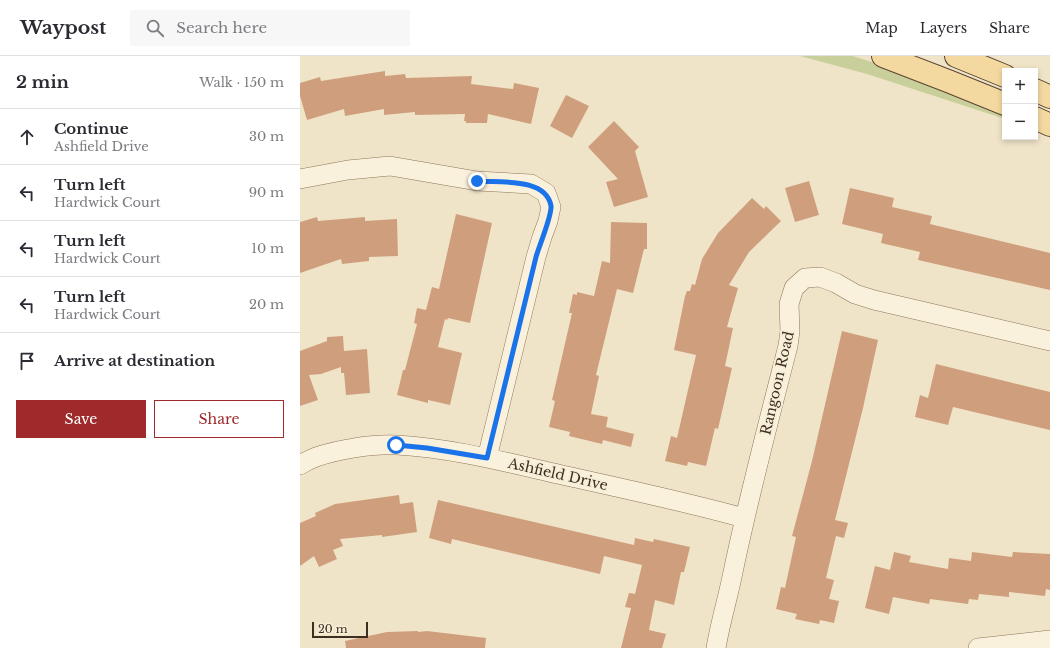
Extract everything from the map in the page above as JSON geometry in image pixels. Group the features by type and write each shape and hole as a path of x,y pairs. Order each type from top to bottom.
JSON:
{"main road":[{"path":"882,56 1002,103"},
{"path":"956,56 1002,75"},
{"path":"1038,91 1050,97"},
{"path":"1038,119 1050,125"}],"street":[{"path":"300,179 348,170 390,166 477,181 532,184 546,193 551,207 548,222 536,257 487,458"},
{"name":"Rangoon Road","path":"716,648 719,627 727,598 744,518 788,346 790,331 789,304 794,288 805,278 820,277 836,283 855,294 874,300 1050,342"},
{"name":"Ashfield Drive","path":"300,465 315,457 371,446 396,445 427,448 487,458 673,500 744,518"},
{"path":"978,648 1050,640"}],"green space":[{"path":"800,56 853,56 890,68 1002,113 1002,118 867,74"}],"building":[{"path":"385,71 385,76 405,74 406,78 472,76 471,84 513,89 514,83 539,88 531,124 488,114 487,123 466,123 466,121 464,121 465,114 415,115 415,112 384,115 384,109 345,116 344,109 307,120 300,96 300,83 320,77 321,81"},
{"path":"566,95 589,106 572,138 550,126"},
{"path":"614,121 639,147 635,151 648,197 614,207 606,182 618,179 588,147"},
{"path":"809,181 819,215 795,222 785,188"},
{"path":"850,188 894,198 892,207 932,216 930,224 1050,253 1050,290 918,260 920,252 881,243 883,234 842,224"},
{"path":"752,198 764,209 766,206 781,221 749,252 729,285 738,288 727,327 733,328 725,366 732,368 718,429 715,428 706,466 688,462 687,466 665,461 671,436 677,438 696,355 674,350 685,296 687,291 690,291 692,284 695,285 702,259 718,233"},
{"path":"456,214 492,223 470,323 448,318 447,320 445,319 438,347 462,353 450,405 428,400 428,403 397,395 417,324 414,323 417,308 426,310 432,287 439,289"},
{"path":"317,217 318,221 365,217 365,221 397,219 398,256 369,257 369,261 342,264 341,259 300,273 300,222"},
{"path":"611,222 647,223 647,249 644,249 633,293 617,289 596,375 599,376 591,414 608,417 606,427 634,434 631,447 603,440 602,444 569,436 570,432 549,427 555,401 552,400 572,313 569,313 573,294 577,295 577,292 594,296 602,261 610,263"},
{"path":"842,331 878,340 863,408 835,520 848,523 844,538 836,536 826,578 834,580 829,599 839,601 834,623 820,620 819,624 795,619 797,614 776,609 781,587 785,588 796,537 792,536 812,461"},
{"path":"343,336 344,351 367,349 370,393 346,395 344,373 341,373 341,367 321,374 309,375 318,400 300,406 300,351 327,341 327,337"},
{"path":"936,364 1050,392 1050,430 953,407 948,425 915,417 920,395 928,398"},
{"path":"399,495 400,504 413,502 417,532 382,537 382,535 340,539 343,546 333,550 337,559 319,567 314,556 300,566 300,523 316,516 315,513 335,504"},
{"path":"438,500 634,545 635,538 653,542 654,539 690,547 684,572 681,572 674,605 655,600 649,630 666,634 662,648 621,648 631,608 625,607 629,593 635,594 642,565 604,556 600,574 452,539 451,544 429,538"},
{"path":"894,552 911,556 909,562 948,569 949,558 971,561 972,552 1012,557 1013,552 1050,554 1050,590 1046,589 1045,596 1009,592 1009,597 979,594 978,600 969,599 968,604 930,599 929,604 893,597 889,614 865,608 875,566 890,570"},
{"path":"418,631 486,638 485,648 346,648 345,641 387,632"}],"route":[{"path":"396,445 427,448 487,458 536,257 548,222 551,207 546,193 532,184 477,181"}]}
